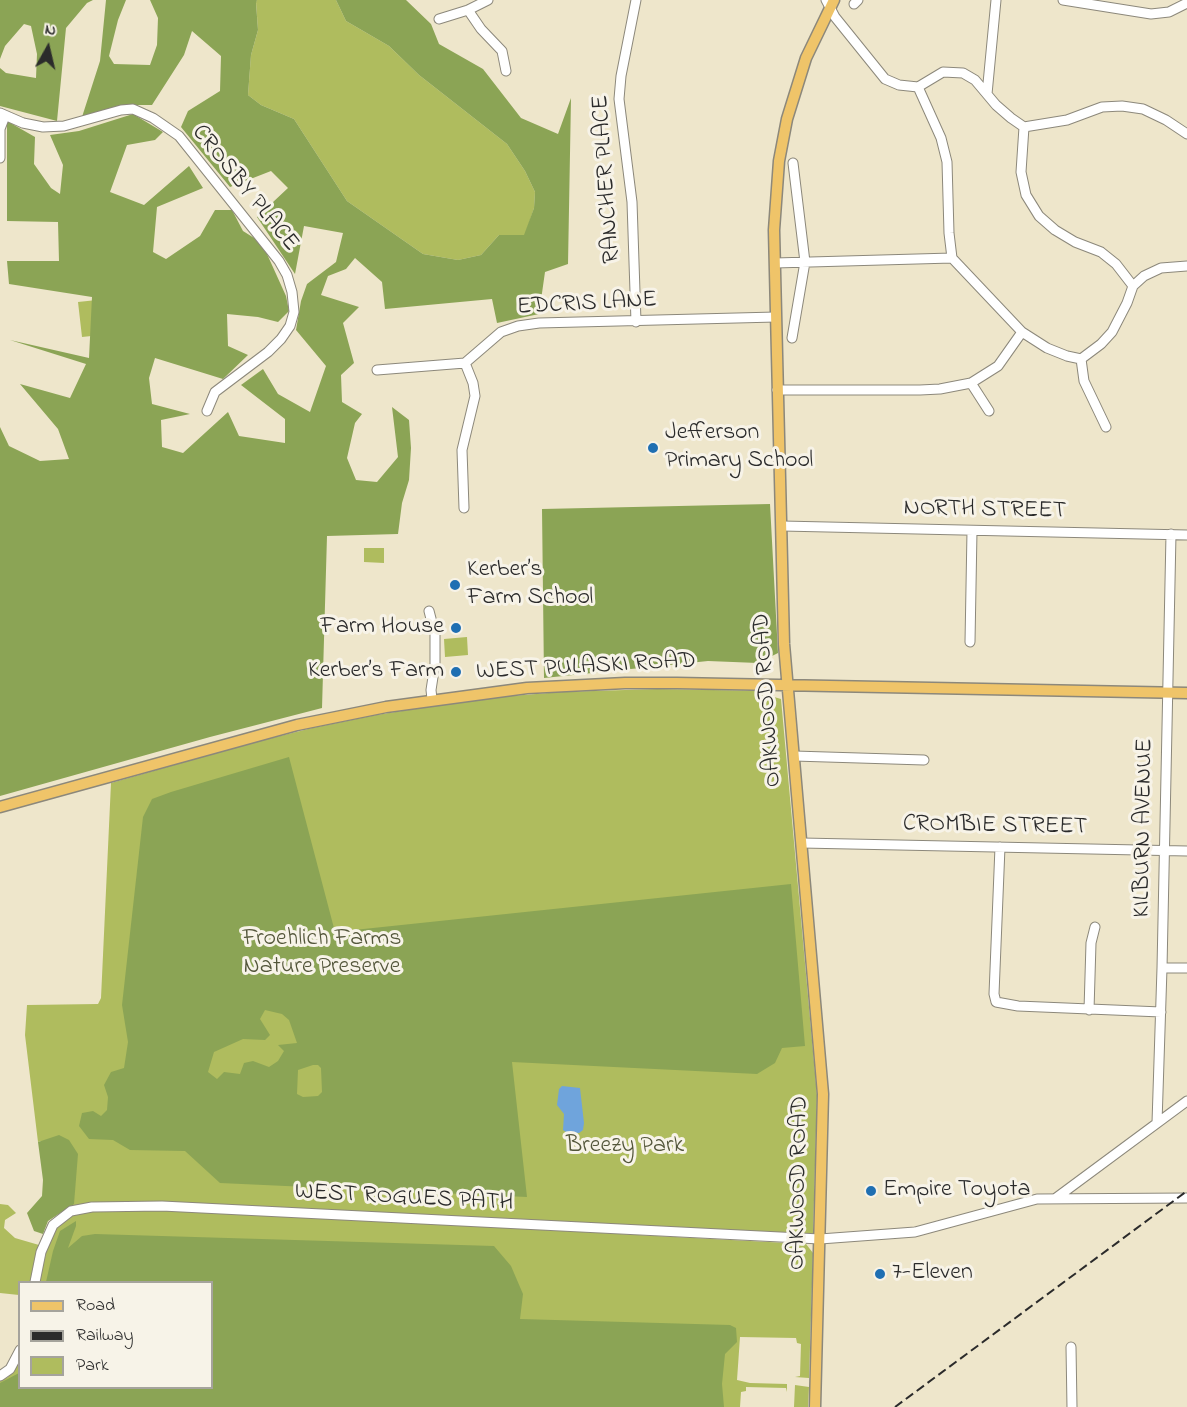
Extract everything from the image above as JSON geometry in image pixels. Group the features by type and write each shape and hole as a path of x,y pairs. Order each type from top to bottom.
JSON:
{"main road":[{"name":"OAKWOOD ROAD","path":"815,1407 824,1094 787,684 777,390 775,196 787,119 806,58 830,2"},
{"name":"WEST PULASKI ROAD","path":"0,807 274,731 357,712 432,699 527,688 625,682 1187,693"}],"street":[{"path":"439,19 468,10 488,0"},
{"name":"RANCHER PLACE","path":"636,0 621,76 619,99 632,202 636,321"},
{"path":"987,94 996,0"},
{"path":"1063,0 1114,4 1151,14 1169,12 1187,3"},
{"path":"830,2 835,17 885,79 899,86 918,87 943,72 952,71 963,73 975,80 996,105 1024,127 1067,120 1102,107 1122,106 1158,116 1187,134"},
{"path":"468,10 481,29 502,51 506,71"},
{"path":"918,87 941,138 946,162 952,258 1022,332 1047,348 1081,360"},
{"name":"CROSBY PLACE","path":"3,115 23,123 43,127 64,126 121,110 133,109 153,118 179,136 279,261 287,275 292,292 294,312 290,326 268,352 215,392 207,411"},
{"path":"0,158 0,129 3,115"},
{"path":"1024,127 1021,172 1026,195 1039,216 1075,243 1101,252 1116,264 1132,286"},
{"path":"792,338 806,262 794,163"},
{"path":"775,263 952,258"},
{"path":"1081,360 1112,332 1127,303 1132,286 1144,276 1161,268 1187,266"},
{"name":"EDCRIS LANE","path":"465,363 501,332 518,326 776,317"},
{"path":"777,390 920,390 971,383 998,366 1022,332"},
{"path":"1081,360 1084,381 1106,427"},
{"path":"377,370 465,363 473,383 475,396 462,450 464,508"},
{"path":"971,383 989,411"},
{"name":"NORTH STREET","path":"782,526 1187,535"},
{"path":"970,642 972,531"},
{"name":"KILBURN AVENUE","path":"1157,1123 1171,534"},
{"path":"429,611 435,634 432,699"},
{"path":"794,756 924,760"},
{"name":"CROMBIE STREET","path":"802,843 1187,851"},
{"path":"1000,848 994,994 996,1002 1089,1010 1161,1012"},
{"path":"1089,1010 1092,943 1095,927"},
{"path":"1162,968 1187,968"},
{"path":"1056,1198 1187,1101"},
{"name":"WEST ROGUES PATH","path":"35,1281 41,1252 53,1225 71,1211 92,1207 162,1206 820,1239 915,1232 1037,1199 1187,1198"},
{"path":"1071,1347 1072,1407"},
{"path":"0,1376 10,1369 18,1354"}],"green space":[{"path":"0,0 93,0 87,3 66,28 57,121 0,106 0,68 6,73 36,78 37,54 31,26 24,24 5,46 0,59"},
{"path":"106,0 126,0 118,20 109,56 114,64 150,65 157,45 158,18 150,0 257,0 258,30 251,55 248,95 261,105 294,119 347,201 423,254 458,260 481,255 499,235 524,235 534,208 535,192 525,171 507,144 419,75 389,46 346,21 336,0 406,0 431,24 439,44 483,69 521,118 558,134 571,98 568,264 545,272 539,314 497,323 492,299 385,309 382,282 355,258 346,269 328,276 321,295 359,307 343,323 354,363 341,375 342,402 362,414 355,423 347,458 356,480 377,482 398,457 392,407 409,420 411,448 409,480 402,503 398,534 327,536 322,708 0,796 0,427 9,446 40,461 69,459 58,429 20,384 70,398 86,364 10,340 89,358 92,297 9,284 7,261 59,261 58,222 7,221 7,121 35,137 34,164 51,188 60,194 63,165 50,135 79,131 133,114 163,132 155,140 127,145 110,192 144,205 189,166 203,188 157,207 153,252 166,259 200,236 215,210 232,210 243,231 262,243 286,296 289,311 278,322 258,317 227,314 228,346 248,355 223,379 155,358 149,378 152,404 190,414 161,420 162,447 183,453 228,412 239,436 285,443 285,419 241,385 263,369 278,394 310,412 326,366 296,330 301,301 307,284 336,262 343,233 304,226 295,274 257,217 288,188 271,171 230,187 181,127 188,111 220,91 221,56 192,31 184,55 152,105 122,105 82,117 100,61"},
{"path":"257,0 336,0 346,21 389,46 419,75 507,144 525,171 535,192 534,208 525,235 499,235 481,255 458,260 423,254 347,201 294,119 261,105 248,95 251,55 258,30"},
{"path":"97,300 101,335 82,337 78,302"},
{"path":"770,504 778,653 758,663 708,661 544,678 542,509"},
{"path":"364,548 384,548 384,563 364,562"},
{"path":"467,637 468,655 445,657 444,639"},
{"name":"Froehlich Farms Nature Preserve","path":"657,689 770,691 774,697 781,699 817,1095 813,1235 157,1201 76,1205 49,1210 25,1035 27,1005 98,1004 101,998 111,783 244,745 376,715 486,698 561,692"},
{"path":"289,757 335,932 791,884 805,1046 782,1048 775,1063 757,1074 512,1062 527,1197 220,1183 185,1151 130,1150 113,1140 89,1139 79,1126 82,1113 93,1111 101,1116 107,1110 108,1097 104,1085 111,1072 124,1068 128,1042 122,1005 143,817 152,799","holes":["265,1010 282,1014 289,1020 297,1043 278,1045 284,1051 278,1061 269,1067 253,1061 244,1063 240,1074 224,1072 217,1079 208,1072 214,1052 243,1039 265,1040 270,1035 260,1019","313,1065 321,1068 322,1092 318,1096 303,1097 297,1094 298,1070"]},
{"path":"59,1135 69,1140 78,1154 74,1204 48,1221 43,1234 34,1231 27,1213 42,1196 43,1180 38,1142"},
{"path":"0,1204 8,1205 16,1213 5,1220 4,1228 15,1238 39,1245 30,1281 18,1281 18,1295 0,1293"},
{"path":"172,1210 806,1244 813,1253 809,1378 795,1377 800,1376 801,1344 797,1343 796,1338 740,1337 737,1380 750,1383 787,1384 787,1392 786,1388 746,1387 746,1391 741,1392 740,1407 0,1407 0,1381 8,1377 18,1362 18,1389 213,1389 213,1281 39,1281 49,1241 59,1222 79,1213"},
{"path":"76,1221 68,1248 82,1236 95,1234 494,1246 511,1266 523,1294 520,1319 730,1325 736,1328 737,1342 725,1354 722,1384 724,1407 0,1407 0,1383 18,1374 18,1389 213,1389 213,1281 46,1281 60,1231"},
{"path":"795,1385 809,1387 808,1407 794,1407"}],"water":[{"path":"562,1086 580,1088 584,1123 583,1130 579,1133 563,1130 564,1114 557,1105 559,1089"}],"railway":[{"path":"895,1407 1187,1191"}],"place":[{"name":"Jefferson Primary School","path":"653,448"},
{"name":"Kerber’s Farm School","path":"455,585"},
{"name":"Farm House","path":"456,628"},
{"name":"Kerber’s Farm","path":"456,672"},
{"name":"Empire Toyota","path":"871,1191"},
{"name":"7-Eleven","path":"880,1274"}],"park label":[{"name":"Breezy Park","path":"625,1147"}]}
